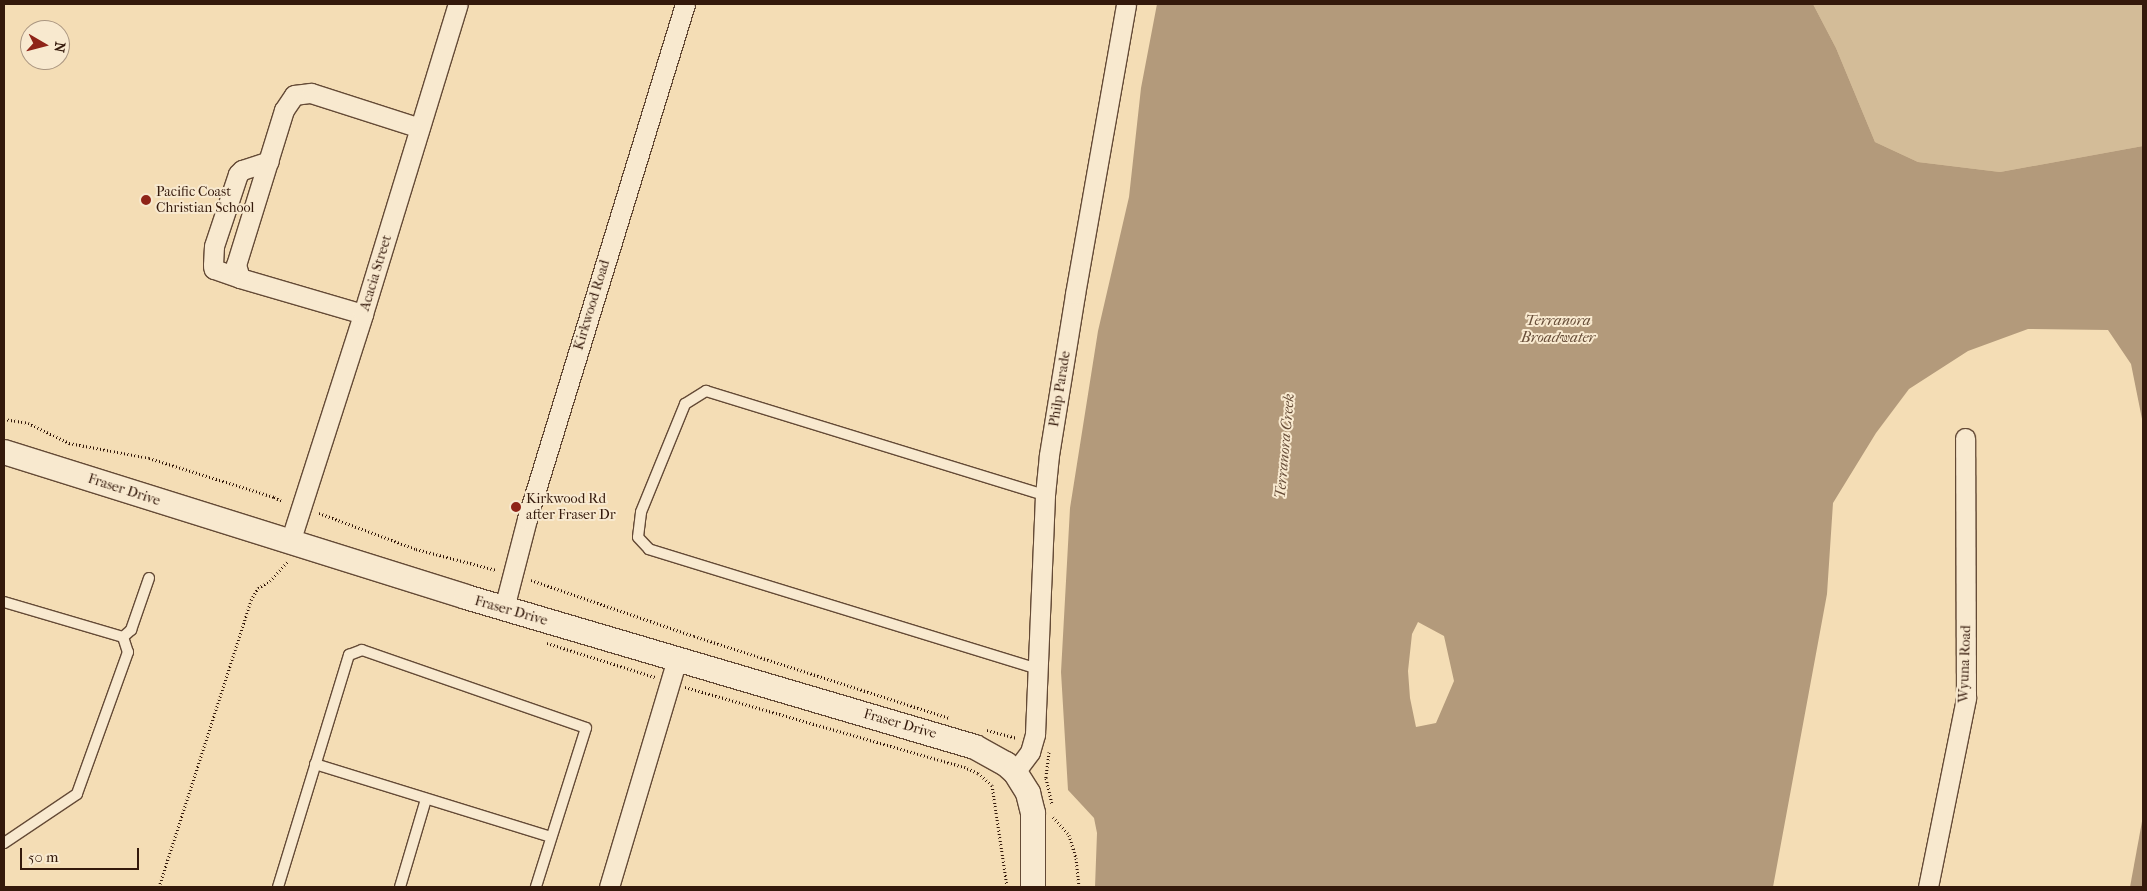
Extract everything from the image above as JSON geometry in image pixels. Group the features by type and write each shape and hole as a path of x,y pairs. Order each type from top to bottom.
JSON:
{"street":[{"name":"Acacia Street","path":"290,542 363,314 458,4"},
{"name":"Kirkwood Road","path":"504,608 530,510 685,4"},
{"name":"Philp Parade","path":"1015,772 1034,743 1045,495 1049,455 1126,4"},
{"path":"240,278 236,265 287,103 294,95 300,93 318,95 420,128"},
{"path":"269,160 242,170 238,174 213,251 214,269 363,314"},
{"name":"Wyuna Road","path":"1928,887 1966,698 1965,438"},
{"name":"Fraser Drive","path":"4,452 504,608 966,744 999,759 1015,772"},
{"path":"609,887 677,659"},
{"path":"1015,772 1025,786 1032,806 1033,887"}],"lane":[{"path":"1038,669 649,549 638,537 641,512 685,404 706,391 1045,495"},
{"path":"123,637 131,630 149,578"},
{"path":"4,602 123,637"},
{"path":"4,844 77,794 128,652 123,637"},
{"path":"278,887 349,655 362,650 586,728 536,887"},
{"path":"316,764 551,837"},
{"path":"400,887 426,799"}],"path":[{"path":"4,419 28,423 69,443 149,458 274,497 282,502"},
{"path":"319,513 416,549 496,570"},
{"path":"532,580 694,636 953,718"},
{"path":"986,730 1023,739"},
{"path":"1052,816 1068,834 1076,858 1079,887"}],"shaded area":[{"path":"1813,4 2143,4 2143,146 2000,172 1918,162 1875,142 1836,48"}],"water":[{"name":"Terranora Broadwater","path":"1157,4 1813,4 1836,48 1875,142 1918,162 2000,172 2143,146 2143,424 2131,364 2108,330 2028,329 1968,351 1909,389 1876,433 1833,503 1827,594 1773,887 1095,887 1097,833 1094,818 1068,790 1061,672 1070,508 1098,331 1129,197 1141,88","holes":["1418,622 1444,636 1454,681 1436,723 1416,727 1410,698 1408,671 1412,634"]},
{"path":"2143,816 2143,887 2130,887"}],"place":[{"name":"Pacific Coast Christian School","path":"146,200"},
{"name":"Kirkwood Rd after Fraser Dr","path":"516,507"}],"water label":[{"name":"Terranora Creek","path":"1285,446"}]}
